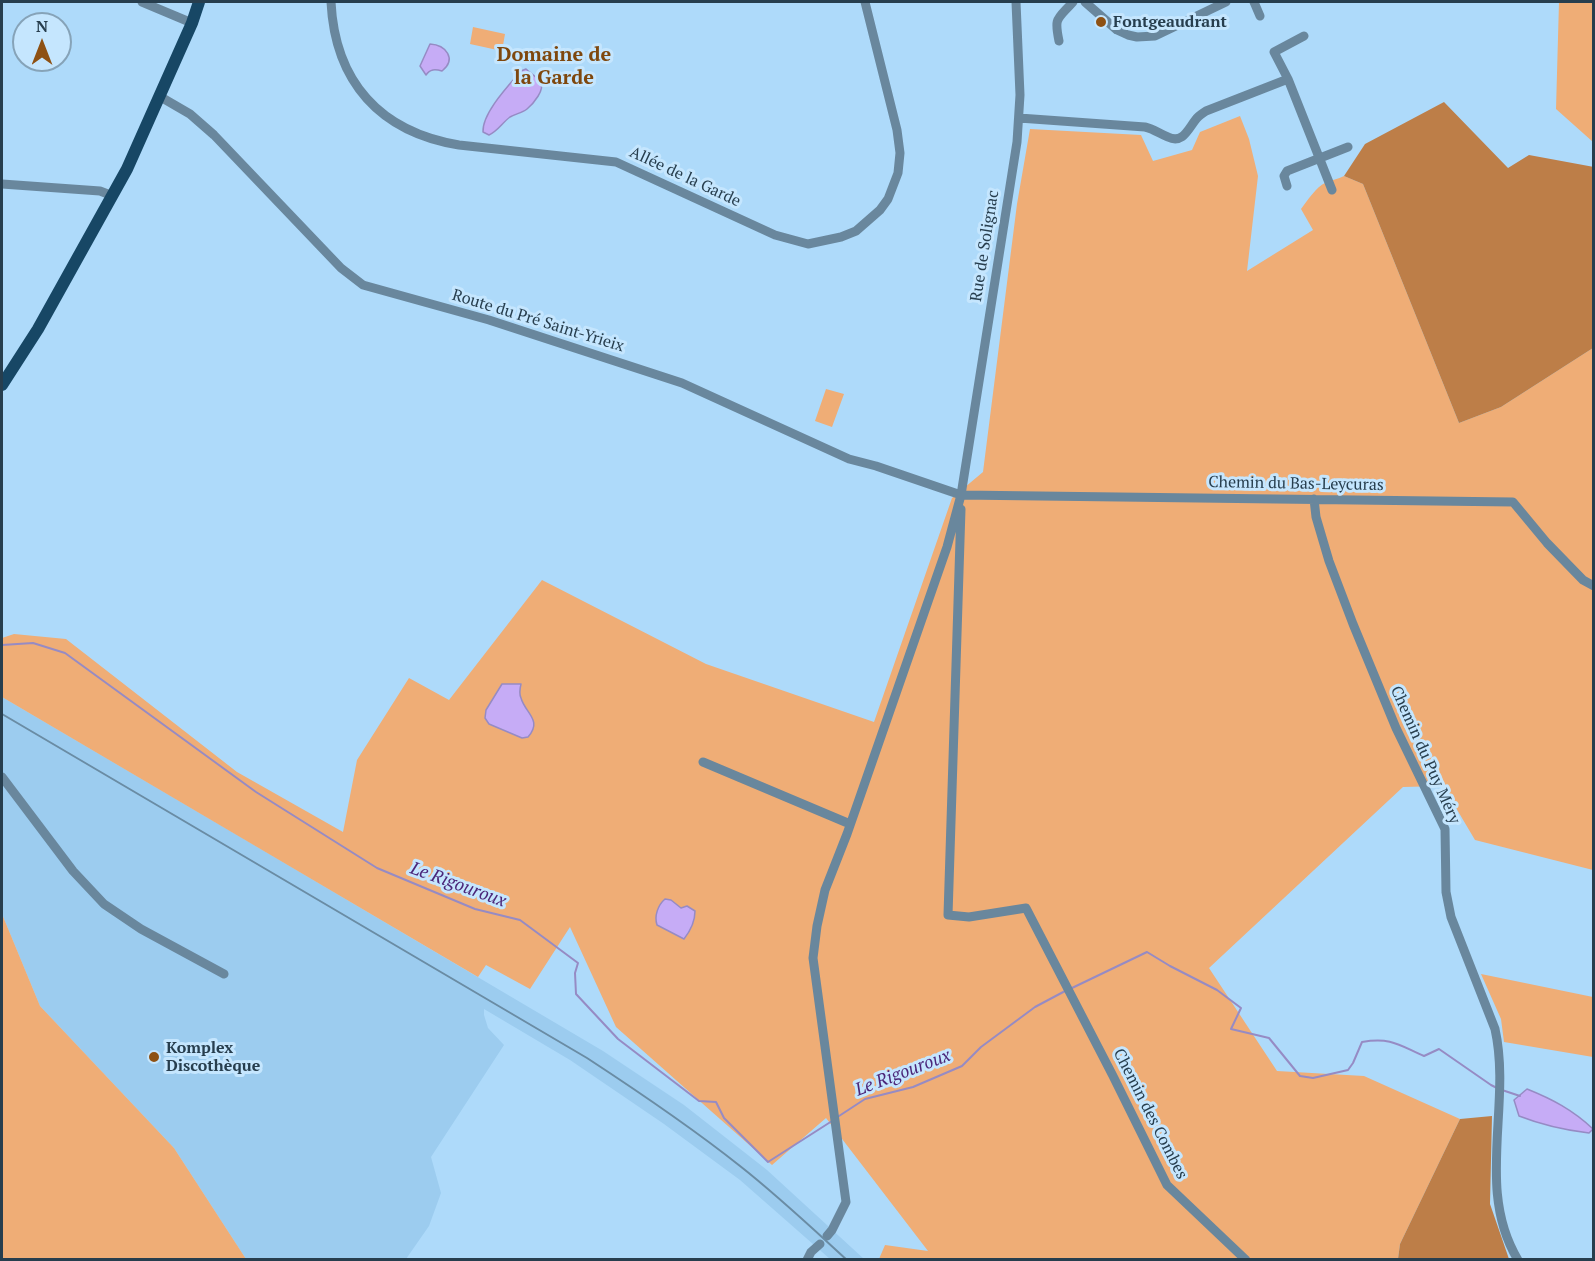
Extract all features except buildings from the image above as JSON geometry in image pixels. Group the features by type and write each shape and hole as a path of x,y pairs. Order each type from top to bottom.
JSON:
{"main road":[{"path":"2,385 38,329 127,169 192,23 199,2"}],"street":[{"path":"142,2 192,23"},
{"name":"Allée de la Garde","path":"331,2 336,45 348,73 381,113 416,134 437,142 459,146 615,162 775,235 808,244 841,237 856,231 870,220 888,199 898,173 900,153 897,130 865,2"},
{"name":"Rue de Solignac","path":"961,495 1017,142 1020,83 1016,2"},
{"path":"1059,41 1055,26 1056,20 1073,2"},
{"path":"1085,2 1117,30 1137,37 1155,36 1226,2"},
{"path":"1254,2 1260,16"},
{"path":"1274,52 1304,36"},
{"path":"1269,42 1288,79 1332,190"},
{"path":"1019,118 1145,127 1174,139 1185,136 1197,117 1206,111 1288,79"},
{"name":"Route du Pré Saint-Yrieix","path":"159,96 190,114 214,135 341,268 363,285 489,320 682,383 849,459 961,495"},
{"path":"1287,186 1284,176 1287,171 1348,147"},
{"path":"2,184 100,191 113,196"},
{"path":"807,1260 811,1252 832,1230 846,1202 813,958 817,926 825,890 947,547 961,495"},
{"name":"Chemin du Bas-Leycuras","path":"961,495 1513,502 1547,543 1583,580 1593,586"},
{"name":"Chemin des Combes","path":"961,495 948,915 969,917 1026,908 1167,1185 1246,1260"},
{"name":"Chemin du Puy Méry","path":"1314,499 1316,517 1329,561 1357,635 1396,728 1445,829 1446,892 1451,917 1495,1029 1498,1044 1500,1087 1496,1169 1498,1204 1502,1224 1518,1260"},
{"path":"703,762 850,824"},
{"path":"2,777 73,871 104,904 141,929 224,974"}],"shaded area":[{"path":"1559,2 1593,2 1593,142 1556,109"},
{"path":"473,27 505,34 502,51 470,44"},
{"path":"430,44 445,50 448,53 449,62 442,71 433,70 426,75 420,66"},
{"path":"526,69 540,82 541,88 538,96 527,109 510,117 489,135 483,132 491,108 521,71"},
{"path":"1444,102 1508,168 1529,155 1594,167 1593,348 1501,407 1459,423 1363,184 1344,176 1365,144"},
{"path":"1240,116 1249,139 1258,176 1247,271 1313,230 1301,209 1322,185 1344,176 1363,184 1459,423 1501,407 1593,348 1593,870 1475,840 1443,786 1403,787 1209,968 1277,1071 1364,1076 1460,1119 1400,1244 1398,1259 879,1259 885,1245 928,1251 826,1118 772,1165 616,1027 570,927 530,989 486,965 478,977 2,697 2,638 14,634 66,639 237,772 343,832 357,760 409,678 449,700 542,580 706,664 874,722 952,498 983,472 1017,204 1030,129 1141,135 1153,161 1192,150 1200,132"},
{"path":"826,389 844,394 832,427 815,421"},
{"path":"502,684 521,684 520,696 532,717 534,726 528,737 522,738 489,724 485,718 486,710"},
{"path":"2,697 603,1051 684,1105 767,1170 864,1259 830,1259 740,1180 664,1124 570,1060 484,1009 488,1028 504,1045 431,1157 441,1193 429,1226 406,1259 246,1259 174,1148 40,1006 2,914"},
{"path":"665,899 671,900 681,908 687,906 695,911 692,926 684,939 657,925 657,911"},
{"path":"2,914 40,1006 174,1148 246,1259 2,1259"},
{"path":"1481,974 1593,997 1593,1057 1504,1042 1501,1019"},
{"path":"1527,1089 1562,1106 1593,1129 1589,1133 1571,1130 1545,1125 1519,1116 1514,1100"},
{"path":"1492,1116 1490,1204 1509,1259 1398,1259 1400,1244 1460,1119"}],"waterway":[{"name":"Le Rigouroux","path":"2,645 33,643 65,653 256,792 377,868 475,909 520,920 578,963 575,973 576,994 618,1039 699,1101 716,1102 724,1118 768,1162 832,1121"},
{"name":"Le Rigouroux","path":"1072,988 1147,952 1217,990 1241,1008 1231,1029 1269,1038 1300,1076 1313,1078 1348,1070 1362,1042 1388,1041 1424,1056 1439,1049 1497,1088"},
{"name":"Le Rigouroux","path":"836,1118 865,1099 913,1087 962,1066 981,1047 1035,1007 1067,990"},
{"name":"Le Rigouroux","path":"1502,1090 1520,1096"}],"railway":[{"path":"2,714 587,1058 665,1110 754,1177 847,1260"}],"place":[{"name":"Fontgeaudrant","path":"1101,22"},
{"name":"Komplex Discothèque","path":"154,1057"}],"district":[{"name":"Domaine de la Garde","path":"554,66"}]}
